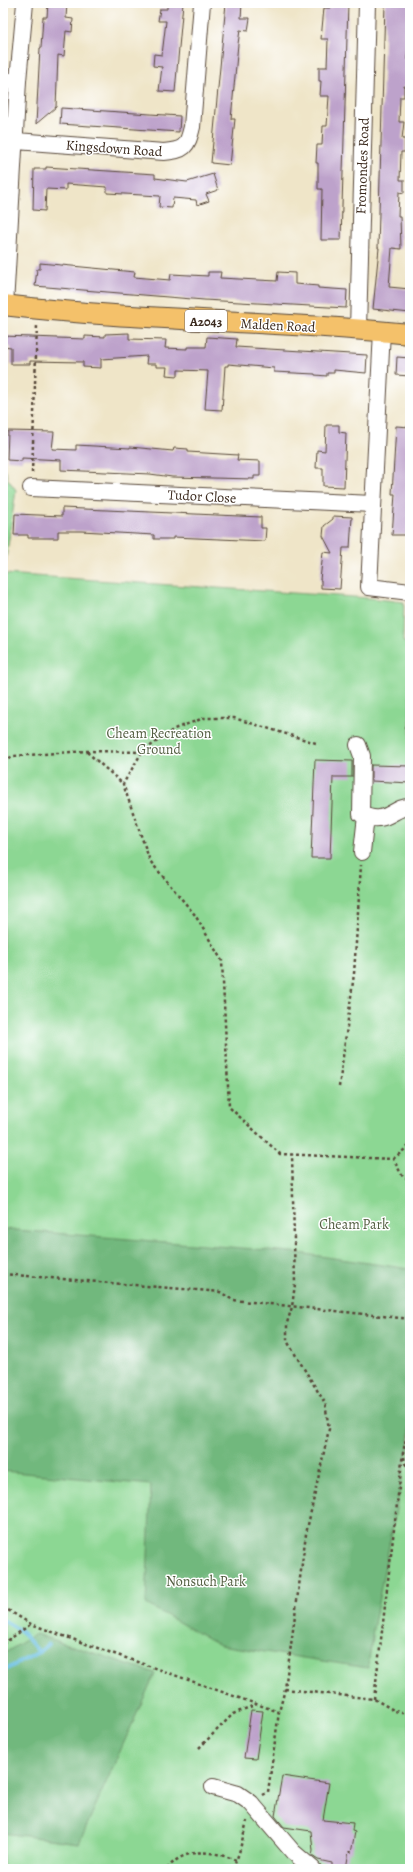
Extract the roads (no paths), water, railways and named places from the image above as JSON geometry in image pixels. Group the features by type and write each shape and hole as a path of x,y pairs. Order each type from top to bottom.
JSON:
{"main road":[{"name":"Malden Road","path":"4,305 104,315 358,329 410,334"}],"street":[{"path":"4,305 16,141 11,81 25,3"},
{"name":"Kingsdown Road","path":"16,141 164,152 179,150 185,147 192,127 202,3"},
{"name":"Fromondes Road","path":"358,329 367,3"},
{"path":"382,332 369,593 410,592"},
{"name":"Tudor Close","path":"31,488 373,504"},
{"path":"358,745 362,756 361,814 371,818 389,817 406,807 410,807"},
{"path":"362,852 366,816"},
{"path":"213,1787 238,1794 251,1803 293,1852 313,1869"}],"waterway":[{"path":"3,1620 21,1631 39,1652"},
{"path":"3,1671 39,1652 49,1644"}],"park label":[{"name":"Cheam Recreation Ground","path":"159,742"},
{"name":"Cheam Park","path":"354,1224"},
{"name":"Nonsuch Park","path":"206,1581"}]}
